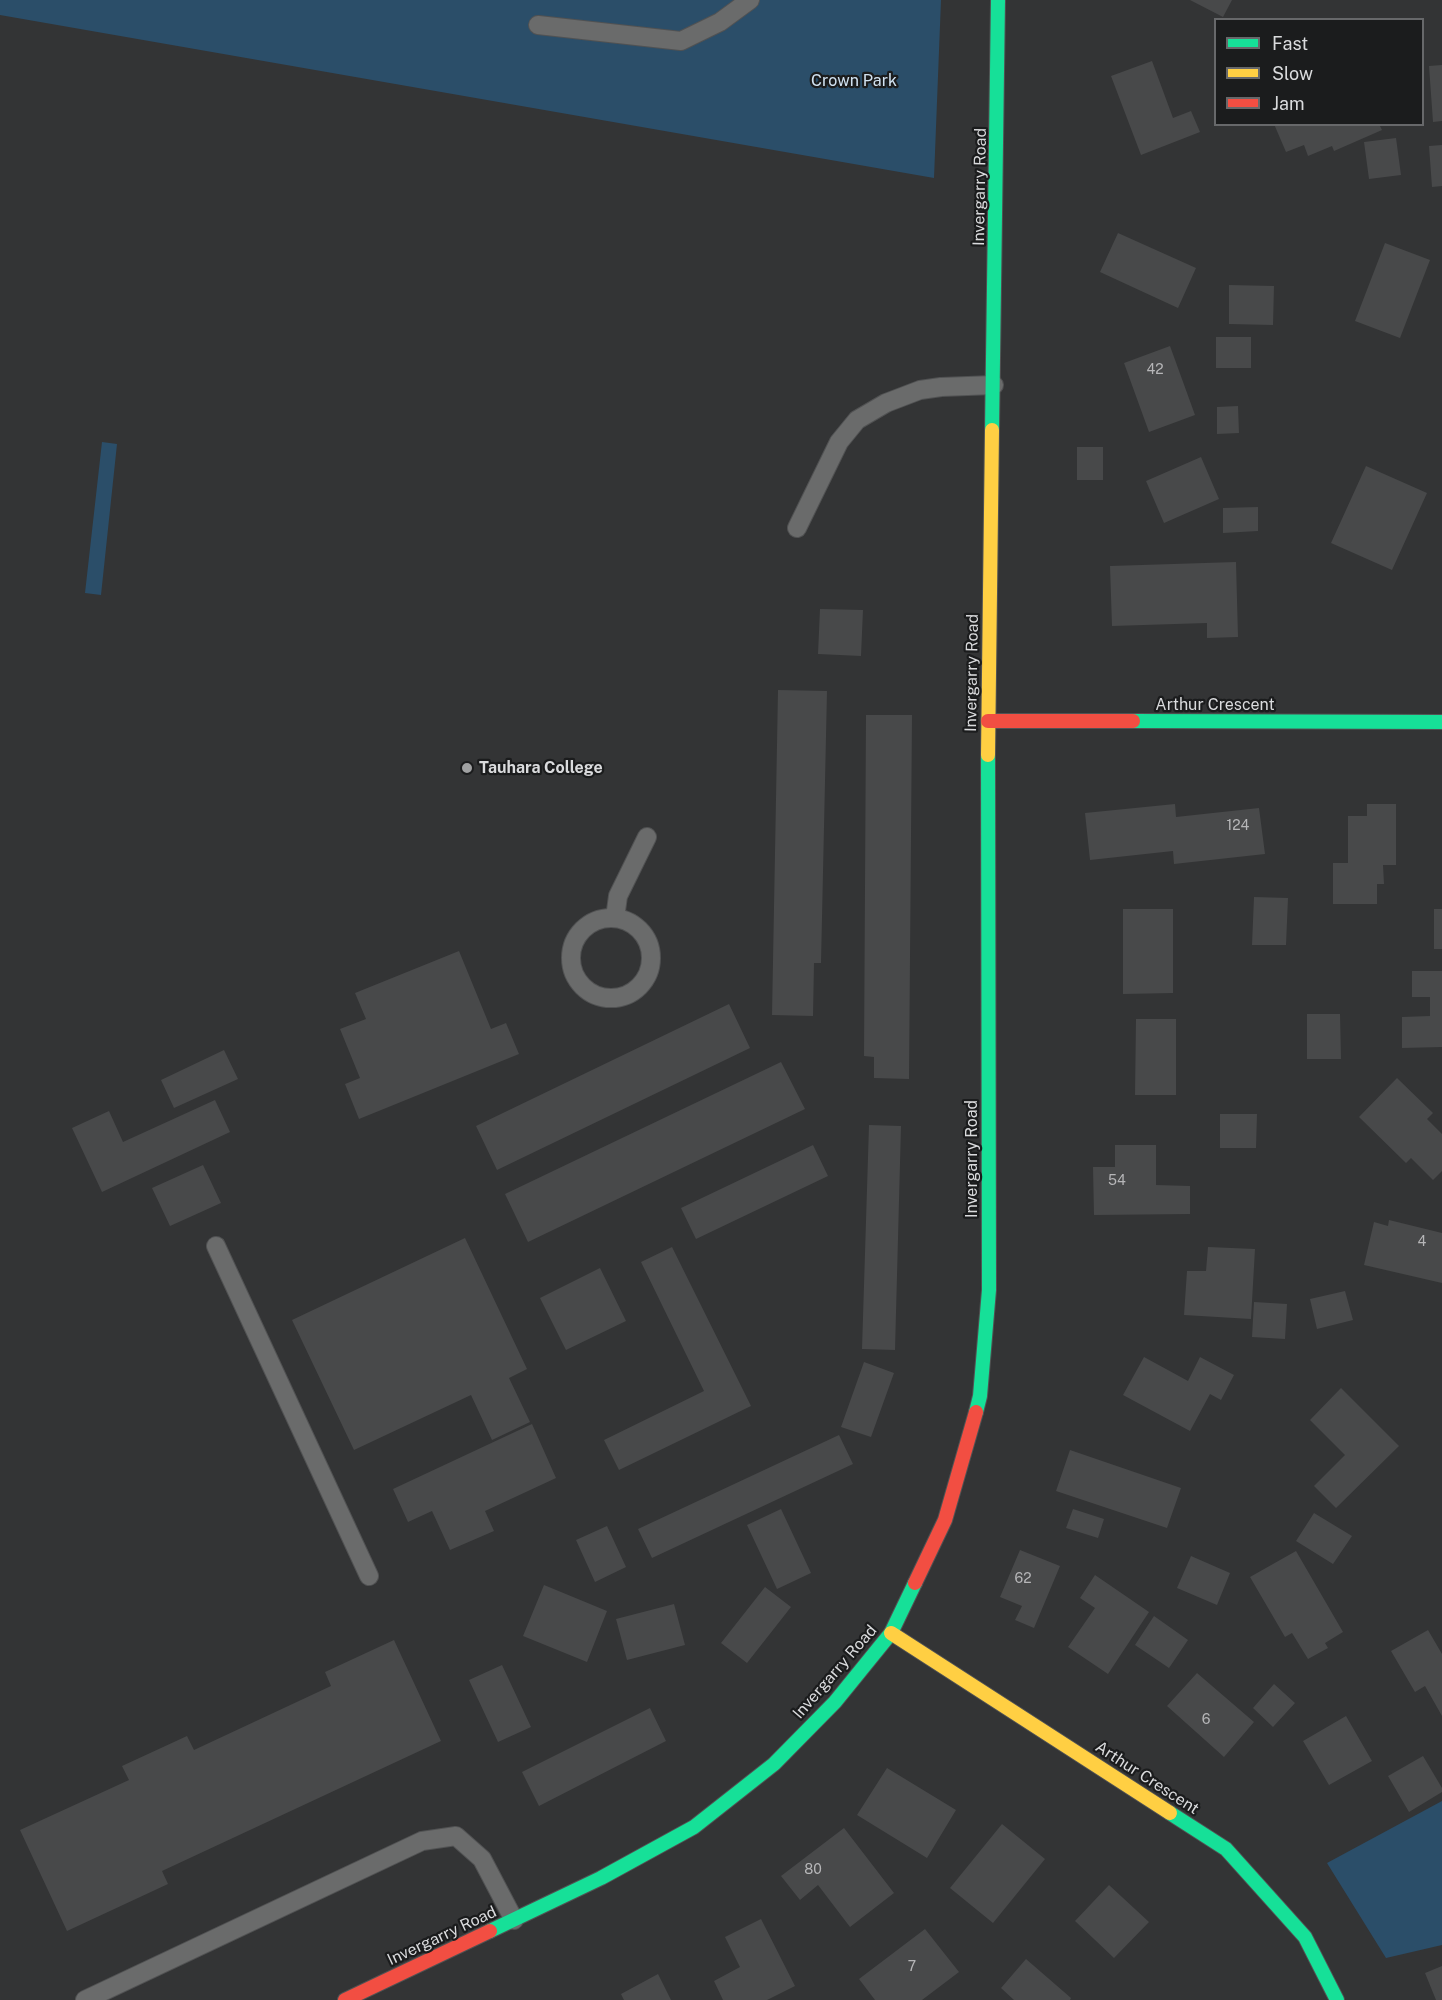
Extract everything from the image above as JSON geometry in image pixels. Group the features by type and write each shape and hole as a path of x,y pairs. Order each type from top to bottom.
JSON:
{"street":[{"name":"Invergarry Road","path":"345,2000 602,1878 694,1827 774,1764 835,1702 891,1633 945,1520 980,1396 989,1290 988,721 999,0"},
{"name":"Arthur Crescent","path":"988,721 1442,722"},
{"name":"Arthur Crescent","path":"891,1633 1226,1849 1305,1938 1337,2000"}],"lane":[{"path":"538,25 681,41 720,22 750,0"},
{"path":"798,528 839,442 857,420 886,403 920,390 993,385"},
{"path":"615,918 618,896 647,837"},
{"path":"615,918 628,921 639,928 647,939 651,952 651,964 647,977 638,987 614,998 601,997 589,991 579,982 573,970 571,957 573,944 579,933 590,924 602,919 615,918"},
{"path":"216,1246 369,1576"},
{"path":"85,2000 422,1841 456,1836 468,1846 482,1859 514,1920"}],"green space":[{"name":"Crown Park","path":"0,0 941,0 934,178 0,15"},
{"path":"102,442 117,444 101,595 85,593"},
{"path":"1442,1801 1442,1945 1386,1958 1327,1863"}],"building":[{"path":"1190,0 1232,0 1223,17"},
{"path":"1152,61 1173,118 1191,111 1200,132 1141,155 1111,76"},
{"path":"1442,65 1442,121 1433,122 1429,66"},
{"path":"1275,126 1380,126 1382,130 1334,151 1332,146 1308,156 1304,145 1286,152"},
{"path":"1396,138 1401,175 1369,179 1364,142"},
{"path":"1442,145 1442,186 1432,187 1429,146"},
{"path":"1118,233 1196,268 1178,308 1100,272"},
{"path":"1385,243 1430,260 1400,338 1355,321"},
{"path":"1229,285 1274,286 1273,325 1229,324"},
{"path":"1216,337 1251,337 1251,368 1216,368"},
{"path":"1170,346 1195,415 1149,432 1124,363"},
{"path":"1238,406 1239,433 1217,434 1217,407"},
{"path":"1077,447 1103,447 1103,480 1077,480"},
{"path":"1201,457 1219,499 1164,523 1146,481"},
{"path":"1366,466 1427,493 1392,570 1331,543"},
{"path":"1258,507 1258,531 1223,533 1223,508"},
{"path":"1236,562 1238,637 1207,638 1207,623 1112,626 1110,566"},
{"path":"820,609 863,610 861,656 818,654"},
{"path":"778,690 827,691 821,963 814,963 813,1016 772,1015"},
{"path":"866,715 912,715 909,1079 874,1078 874,1057 864,1056"},
{"path":"1175,804 1176,817 1259,808 1265,854 1174,864 1173,851 1090,860 1085,813"},
{"path":"1367,804 1396,804 1396,865 1383,865 1384,884 1377,884 1377,904 1333,904 1333,863 1348,863 1348,816 1367,816"},
{"path":"1254,897 1288,898 1286,945 1252,945"},
{"path":"1123,909 1173,909 1173,993 1123,994"},
{"path":"1434,909 1442,909 1442,949 1434,949"},
{"path":"459,951 491,1029 506,1023 519,1054 359,1119 345,1084 360,1078 340,1029 366,1019 355,993"},
{"path":"1412,971 1442,971 1442,1047 1402,1048 1402,1017 1430,1016 1430,997 1412,997"},
{"path":"729,1004 750,1048 497,1170 476,1126"},
{"path":"1307,1014 1340,1014 1341,1059 1307,1059"},
{"path":"1136,1019 1176,1019 1176,1095 1135,1095"},
{"path":"224,1050 238,1079 174,1108 161,1080"},
{"path":"781,1062 805,1109 528,1242 505,1194"},
{"path":"1397,1078 1433,1113 1427,1119 1442,1134 1442,1171 1433,1180 1411,1158 1406,1163 1359,1117"},
{"path":"215,1100 230,1132 102,1192 72,1128 109,1111 123,1142"},
{"path":"1220,1114 1257,1114 1256,1148 1220,1148"},
{"path":"869,1125 901,1126 895,1350 862,1349"},
{"path":"813,1145 828,1176 696,1239 681,1208"},
{"path":"1115,1145 1156,1145 1156,1185 1190,1186 1190,1214 1094,1215 1093,1167 1115,1167"},
{"path":"203,1165 221,1203 170,1226 152,1188"},
{"path":"1389,1220 1442,1233 1442,1283 1364,1265 1374,1222 1388,1226"},
{"path":"465,1238 527,1369 509,1378 530,1422 492,1440 471,1395 354,1450 292,1320"},
{"path":"672,1247 751,1406 619,1470 604,1440 704,1391 641,1262"},
{"path":"1208,1247 1255,1249 1251,1319 1184,1315 1187,1271 1206,1271"},
{"path":"600,1268 626,1321 566,1350 540,1298"},
{"path":"1345,1291 1353,1320 1317,1329 1310,1299"},
{"path":"1254,1302 1287,1304 1285,1339 1252,1337"},
{"path":"1144,1357 1188,1381 1200,1357 1234,1375 1221,1400 1210,1394 1190,1431 1123,1395"},
{"path":"864,1362 894,1373 871,1437 841,1427"},
{"path":"1341,1388 1399,1446 1336,1508 1314,1486 1345,1455 1310,1420"},
{"path":"532,1424 556,1478 485,1511 494,1531 450,1550 432,1511 408,1522 393,1489"},
{"path":"839,1435 853,1464 652,1558 638,1529"},
{"path":"1070,1450 1181,1488 1167,1528 1056,1491"},
{"path":"781,1509 811,1573 777,1589 747,1525"},
{"path":"1073,1509 1104,1519 1098,1538 1066,1528"},
{"path":"1314,1513 1352,1536 1333,1564 1296,1541"},
{"path":"607,1526 626,1567 595,1582 576,1540"},
{"path":"1020,1550 1060,1566 1034,1628 1015,1620 1022,1606 1000,1597"},
{"path":"1296,1551 1343,1632 1325,1643 1328,1648 1308,1659 1292,1633 1285,1637 1250,1577"},
{"path":"1191,1556 1230,1573 1217,1605 1177,1588"},
{"path":"1095,1575 1149,1612 1108,1674 1068,1647 1095,1608 1080,1598"},
{"path":"544,1585 607,1611 587,1662 523,1636"},
{"path":"765,1587 791,1607 747,1663 721,1643"},
{"path":"674,1604 685,1645 627,1660 616,1619"},
{"path":"1154,1616 1188,1640 1169,1668 1135,1645"},
{"path":"1428,1630 1442,1654 1442,1716 1425,1686 1415,1692 1391,1651"},
{"path":"394,1640 441,1741 162,1871 168,1884 67,1931 20,1830 129,1780 122,1766 187,1736 194,1750 331,1686 325,1672"},
{"path":"502,1665 531,1727 498,1742 469,1680"},
{"path":"1197,1673 1254,1722 1224,1757 1167,1706"},
{"path":"1274,1684 1295,1703 1273,1727 1253,1708"},
{"path":"650,1708 666,1741 539,1806 522,1772"},
{"path":"1346,1716 1372,1761 1329,1785 1303,1741"},
{"path":"1423,1756 1442,1788 1442,1792 1409,1812 1388,1776"},
{"path":"887,1768 956,1810 927,1858 857,1815"},
{"path":"1002,1824 1045,1859 993,1923 950,1888"},
{"path":"844,1828 894,1893 850,1927 818,1885 800,1900 781,1876"},
{"path":"1109,1885 1149,1922 1114,1958 1075,1921"},
{"path":"761,1919 795,1986 767,2000 723,2000 714,1981 740,1967 725,1937"},
{"path":"925,1929 959,1972 922,2000 875,2000 859,1979"},
{"path":"1026,1959 1071,1998 1070,2000 1014,2000 1001,1988"},
{"path":"1442,1966 1442,2000 1436,2000 1425,1973"},
{"path":"658,1974 671,2000 624,2000 621,1994"}],"traffic: fast":[{"path":"992,430 998,0"},
{"path":"1133,721 1442,722"},
{"path":"976,1412 980,1396 989,1290 988,755"},
{"path":"490,1931 601,1878 694,1827 774,1764 835,1702 891,1633 915,1583"},
{"path":"1170,1813 1226,1849 1305,1937 1337,2000"}],"traffic: slow":[{"path":"988,755 992,430"},
{"path":"891,1633 1170,1813"}],"traffic: jam":[{"path":"988,721 1133,721"},
{"path":"915,1583 945,1520 976,1412"},
{"path":"345,2000 490,1931"}],"place":[{"name":"Tauhara College","path":"467,768"}]}
